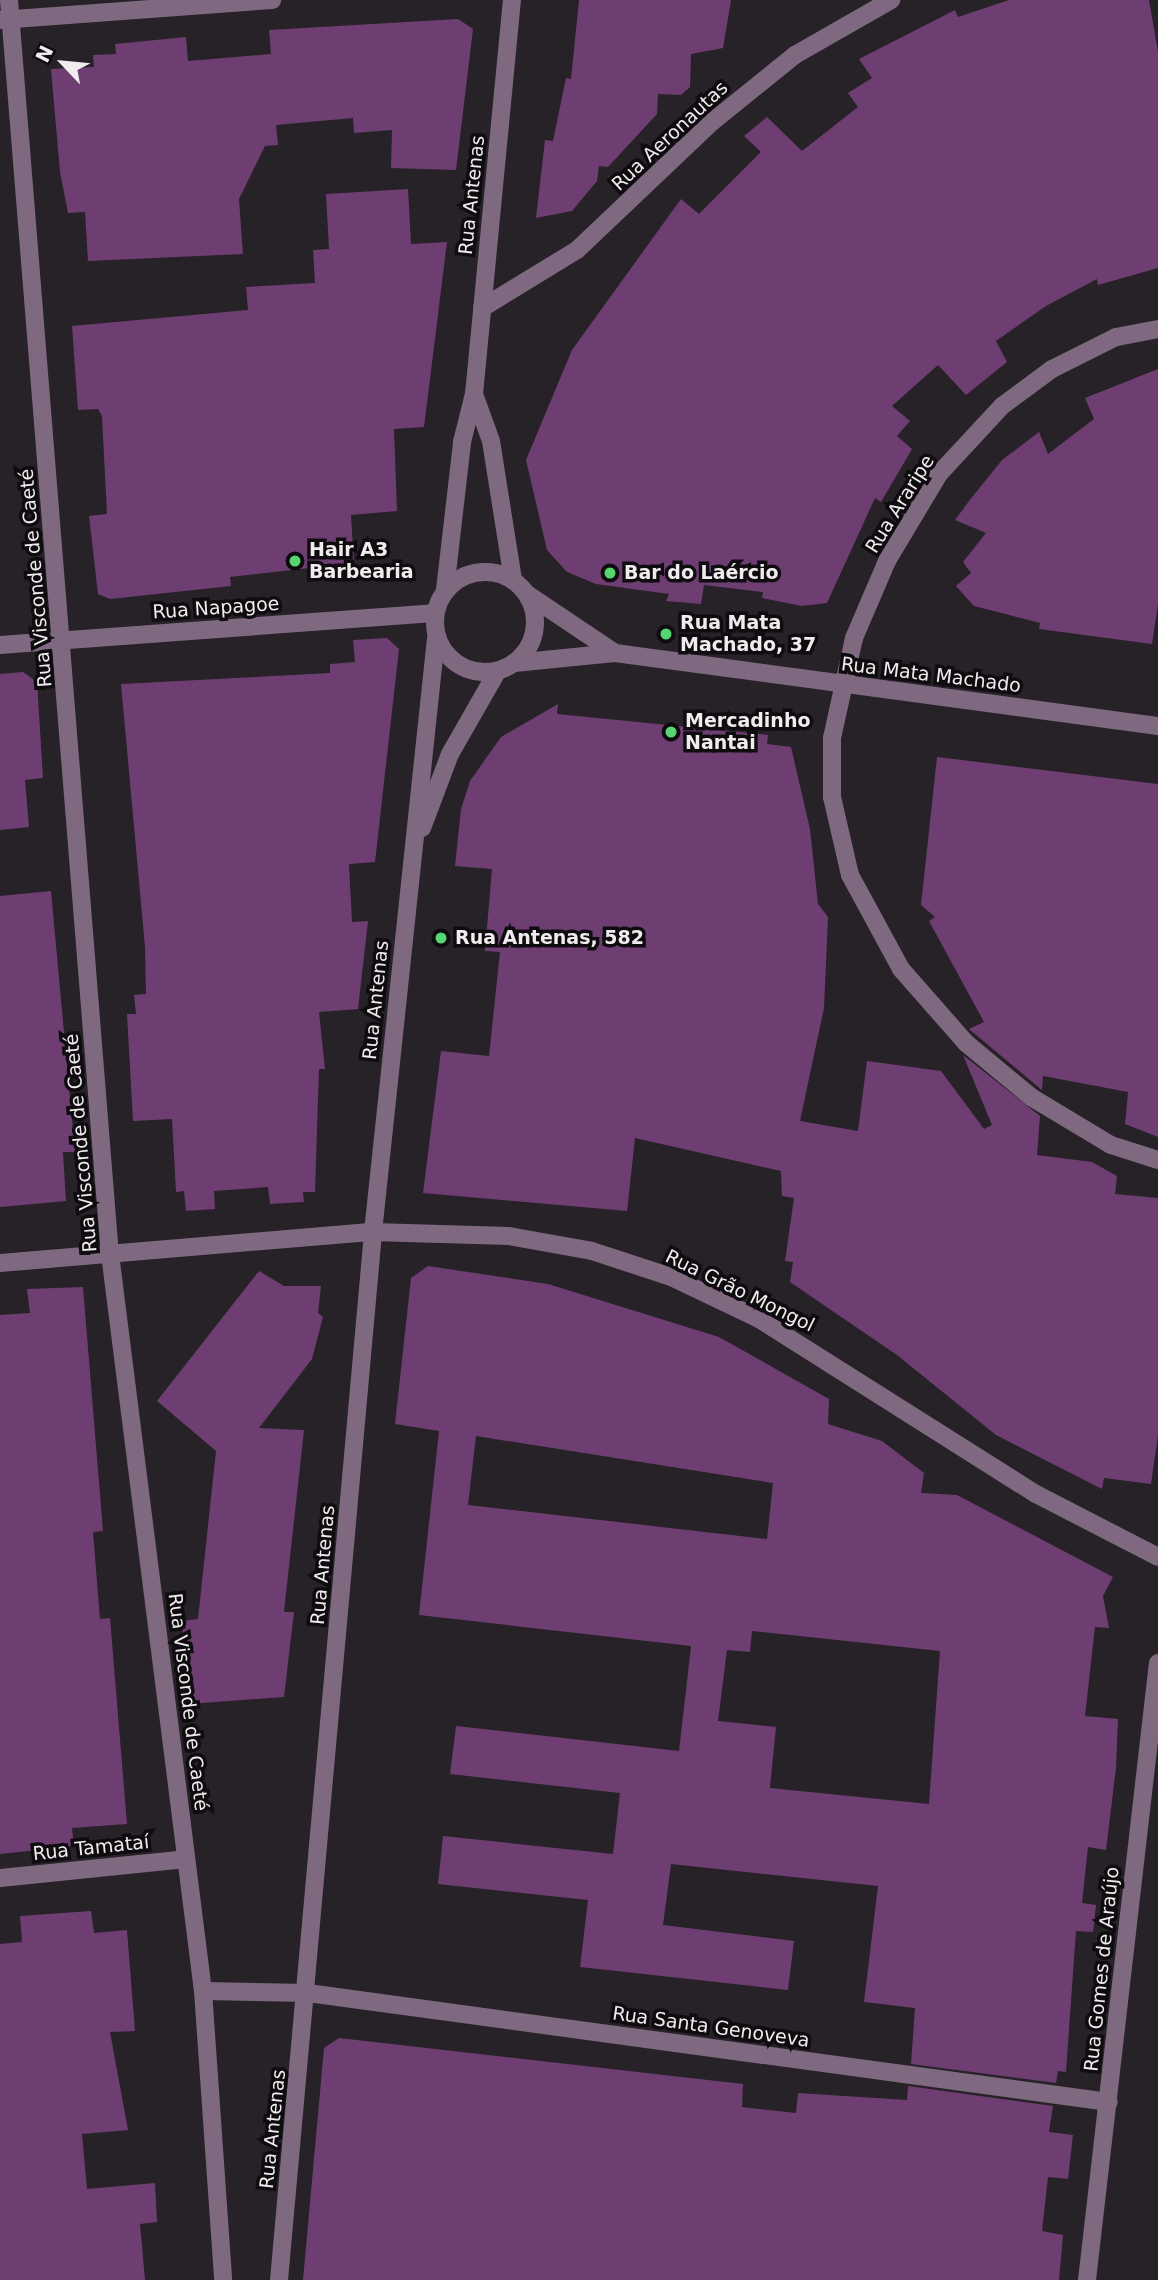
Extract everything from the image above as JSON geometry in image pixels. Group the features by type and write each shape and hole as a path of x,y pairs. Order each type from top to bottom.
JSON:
{"street":[{"name":"Rua Visconde de Caeté","path":"9,0 5,19 62,640 110,1254 203,1991 223,2280"},
{"path":"5,19 272,0"},
{"name":"Rua Antenas","path":"446,590 462,442 474,394 512,0"},
{"name":"Rua Aeronautas","path":"482,308 577,250 712,122 794,55 891,0"},
{"name":"Rua Araripe","path":"1158,329 1116,337 1052,369 1002,407 939,474 887,561 854,638 832,738 832,797 850,875 901,969 966,1043 1031,1097 1111,1145 1158,1160"},
{"name":"Rua Antenas","path":"474,394 491,441 513,580"},
{"path":"472,572 513,580 527,594 535,628 514,663 497,672 463,668 436,639 434,613 446,590 472,572"},
{"name":"Rua Mata Machado","path":"527,594 615,653"},
{"name":"Rua Napagoe","path":"0,645 434,613"},
{"name":"Rua Antenas","path":"279,2280 308,1993 373,1232 436,639"},
{"name":"Rua Mata Machado","path":"514,663 615,653 843,686 1158,726"},
{"name":"Rua Antenas","path":"412,854 450,754 497,672"},
{"name":"Rua Grão Mongol","path":"0,1264 373,1232 509,1236 592,1251 671,1277 841,1366 1036,1494 1158,1558"},
{"name":"Rua Gomes de Araújo","path":"1087,2280 1158,1663"},
{"name":"Rua Tamataí","path":"0,1878 187,1860"},
{"name":"Rua Santa Genoveva","path":"203,1991 308,1993 1108,2102"}],"building":[{"path":"579,0 731,0 723,48 691,54 690,87 681,95 658,94 657,114 608,167 599,166 597,181 572,211 536,218 545,140 553,141 566,78 571,79"},
{"path":"1009,0 1149,0 1158,52 1158,268 1098,285 1097,279 1046,306 996,341 1007,362 966,395 938,365 892,406 910,421 897,436 912,449 881,502 875,498 827,603 802,606 762,598 763,592 704,585 701,604 666,601 669,594 596,584 567,572 547,550 526,460 572,350 681,199 699,214 761,152 744,136 767,117 802,151 858,107 848,93 872,78 859,59 955,10 958,17"},
{"path":"458,19 473,29 456,170 391,168 392,130 354,133 353,118 276,125 278,145 265,146 239,199 243,254 88,261 85,212 68,213 60,172 51,69 94,67 93,55 116,54 115,44 186,37 188,61 271,54 269,30"},
{"path":"408,189 411,244 447,242 424,427 394,429 397,511 351,515 354,563 230,577 231,586 110,599 98,594 89,516 107,514 102,416 98,409 78,410 72,326 248,310 246,287 315,283 313,250 329,249 326,194"},
{"path":"1158,369 1158,604 1152,644 1039,629 1040,623 974,606 956,586 971,573 963,562 986,533 955,520 969,501 1002,460 1039,432 1048,454 1094,419 1085,398"},
{"path":"387,638 399,649 375,862 349,864 352,922 368,921 358,1009 319,1012 325,1069 319,1069 315,1192 303,1192 304,1202 270,1204 268,1187 214,1191 215,1209 186,1211 184,1191 176,1192 172,1119 133,1121 127,1014 136,1014 134,995 146,994 145,947 121,684 330,673 330,664 355,662 353,640"},
{"path":"23,672 37,682 43,778 25,780 29,827 0,830 0,674"},
{"path":"558,704 557,714 768,735 767,744 791,747 810,829 818,904 828,917 824,1008 800,1121 858,1131 867,1061 941,1071 984,1129 992,1125 963,1055 1040,1116 1037,1155 1092,1162 1117,1176 1115,1194 1158,1198 1158,1435 1151,1484 1104,1478 1102,1489 996,1435 897,1355 790,1282 793,1262 785,1261 794,1198 782,1196 781,1171 635,1138 627,1211 423,1193 441,1051 489,1056 500,952 485,951 492,869 455,866 461,809 470,781 501,737"},
{"path":"937,757 1158,784 1158,1137 1125,1124 1128,1092 1043,1076 1042,1090 969,1029 984,1022 929,921 935,917 921,905"},
{"path":"51,891 75,1152 63,1152 66,1201 0,1207 0,896"},
{"path":"428,1266 548,1284 719,1337 829,1399 828,1424 882,1441 924,1473 921,1493 957,1495 1113,1577 1103,1596 1109,1628 1095,1627 1085,1716 1118,1719 1116,1768 1106,1850 1088,1847 1082,1903 1096,1905 1093,1932 1076,1931 1066,2072 1058,2071 1056,2083 911,2064 915,2008 864,2002 878,1886 671,1864 663,1925 794,1941 788,1990 580,1967 588,1900 438,1884 443,1836 613,1854 620,1793 450,1774 456,1726 679,1751 691,1646 419,1615 439,1431 395,1424 411,1278","holes":["476,1436 773,1483 767,1539 468,1505","752,1631 940,1651 929,1804 770,1788 776,1727 718,1721 727,1650 750,1652"]},
{"path":"259,1271 284,1286 321,1286 318,1313 323,1317 312,1359 259,1428 304,1430 284,1612 294,1612 284,1697 189,1704 182,1621 198,1619 216,1451 157,1401"},
{"path":"83,1287 103,1531 93,1532 100,1619 110,1618 127,1824 72,1828 74,1846 0,1854 0,1315 30,1313 27,1289"},
{"path":"91,1911 94,1933 127,1930 135,2031 110,2032 128,2130 82,2134 87,2189 155,2183 157,2222 140,2224 145,2280 0,2280 0,1944 22,1942 20,1916"},
{"path":"339,2038 743,2084 742,2107 796,2113 798,2093 907,2100 908,2086 1053,2106 1049,2132 1073,2135 1068,2179 1048,2177 1042,2231 1063,2235 1059,2280 303,2280 324,2048"}],"place":[{"name":"Hair A3 Barbearia","path":"295,561"},
{"name":"Bar do Laércio","path":"610,573"},
{"name":"Rua Mata Machado, 37","path":"666,634"},
{"name":"Mercadinho Nantai","path":"671,732"},
{"name":"Rua Antenas, 582","path":"441,938"}]}
